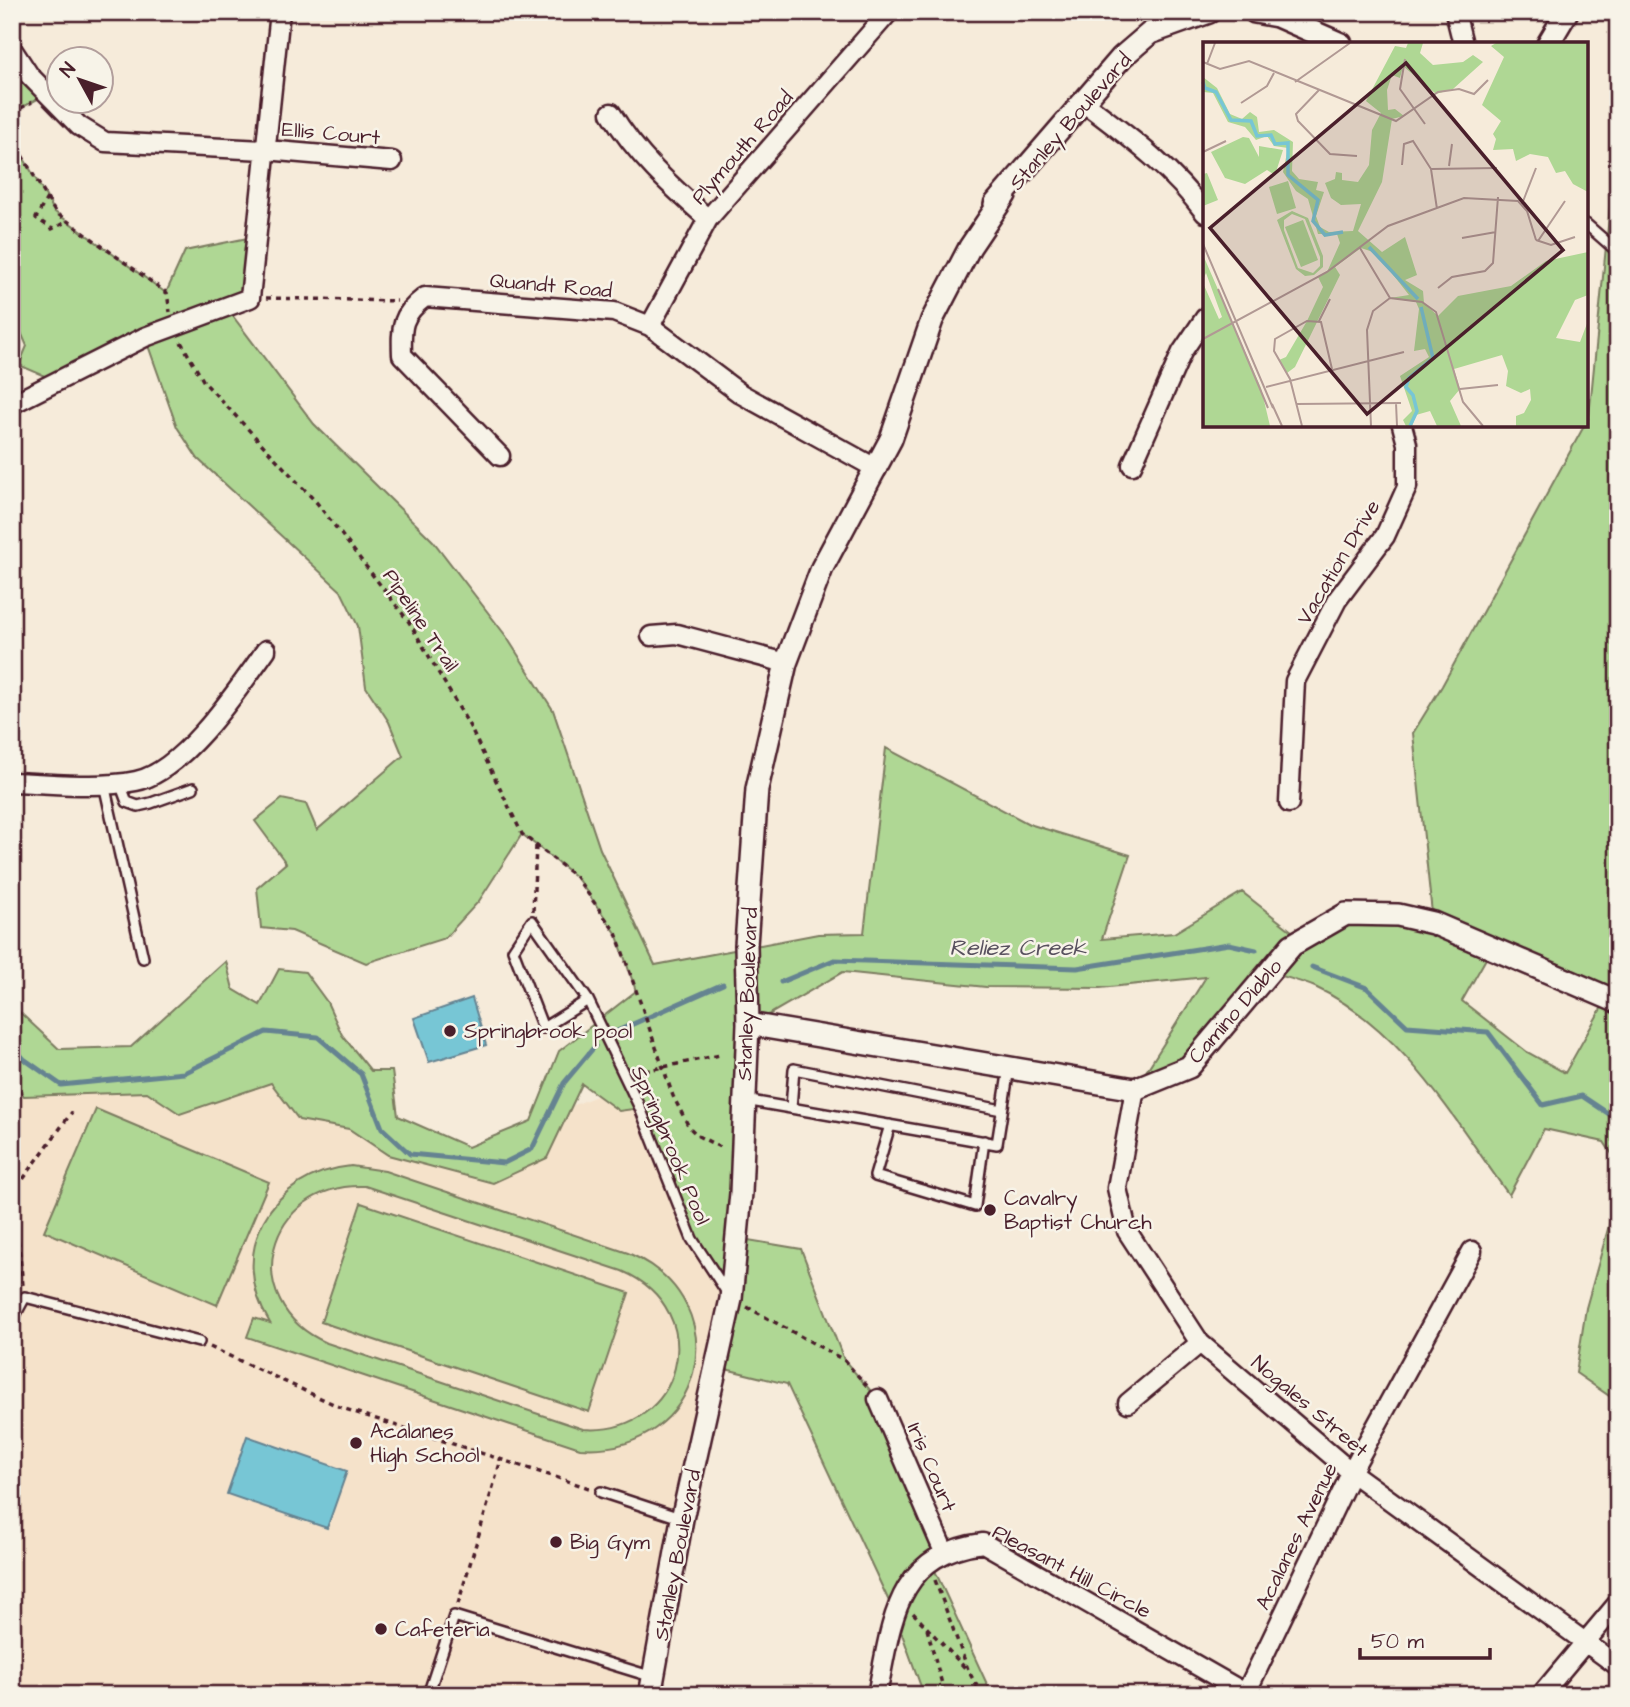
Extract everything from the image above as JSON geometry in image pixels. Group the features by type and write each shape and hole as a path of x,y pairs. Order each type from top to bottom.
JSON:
{"street":[{"path":"12,404 173,326 250,298 280,12"},
{"name":"Plymouth Road","path":"650,326 708,219 889,12"},
{"name":"Stanley Boulevard","path":"652,1686 682,1519 731,1298 748,1024 746,945 757,789 786,663 822,568 877,469 932,320 933,302 961,244 984,214 1005,195 1122,57 1150,33 1209,12"},
{"path":"1255,12 1278,16 1319,37"},
{"path":"1455,12 1463,42"},
{"path":"1547,42 1555,12"},
{"path":"1547,42 1567,12"},
{"name":"Ellis Court","path":"12,49 29,75 46,93"},
{"path":"1083,102 1160,160 1185,186 1203,210"},
{"path":"611,113 628,142 652,169 708,219"},
{"name":"Ellis Court","path":"69,116 79,126 105,142 266,150 391,161"},
{"name":"Quandt Road","path":"412,310 425,298 614,312 650,326 741,394 877,469"},
{"path":"412,310 401,325 402,355 500,456"},
{"path":"1132,465 1182,352 1203,321"},
{"name":"Vacation Drive","path":"1289,803 1296,681 1337,600 1385,536 1407,487 1407,444 1403,427"},
{"path":"651,636 677,634 786,663"},
{"path":"12,782 112,784 139,781 172,763 223,710 266,650"},
{"name":"Camino Diablo","path":"1135,1089 1189,1067 1292,945 1346,914 1398,915 1433,923 1618,1002"},
{"path":"748,1024 1135,1089"},
{"name":"Nogales Street","path":"1135,1089 1117,1188 1127,1231 1200,1343 1351,1472 1618,1666"},
{"name":"Acalanes Avenue","path":"1245,1694 1351,1472 1472,1251"},
{"path":"1128,1404 1200,1343"},
{"name":"Iris Court","path":"878,1399 936,1556"},
{"name":"Pleasant Hill Circle","path":"936,1556 957,1546 983,1543 1245,1694"},
{"path":"877,1695 894,1612 936,1556"},
{"path":"1541,1695 1618,1603"}],"lane":[{"path":"1588,226 1618,252"},
{"path":"112,784 127,802 138,806 192,788"},
{"path":"112,784 143,958"},
{"path":"533,920 513,950 543,1028 588,1000"},
{"name":"Springbrook Pool","path":"533,920 588,1000 640,1108 692,1239 731,1298"},
{"path":"743,1100 997,1143 1009,1068"},
{"path":"790,1108 794,1069 1002,1110"},
{"path":"890,1125 875,1176 975,1206 984,1141"},
{"path":"12,1321 25,1297 199,1342"},
{"path":"601,1492 682,1519"},
{"path":"428,1695 454,1616 652,1686"}],"path":[{"path":"12,113 46,95"},
{"name":"Pipeline Trail","path":"12,138 55,212 167,293 173,326 204,382 317,503 409,622 469,725 522,834 576,877 616,933 649,1029 689,1127 698,1136 741,1158"},
{"path":"47,198 36,218 52,229 68,221"},
{"path":"250,298 393,299 412,310"},
{"path":"533,920 536,845"},
{"path":"623,1076 720,1055"},
{"path":"25,1297 13,1193 72,1112"},
{"path":"731,1298 844,1360 878,1399"},
{"path":"199,1342 342,1408 601,1492"},
{"path":"454,1616 501,1460"},
{"path":"936,1556 969,1672 982,1695"},
{"path":"946,1695 926,1627 969,1672"}],"shaded area":[{"name":"Acalanes High School","path":"273,1066 349,1113 467,1147 625,1085 731,1299 650,1695 12,1695 12,1080 25,1096"}],"green space":[{"path":"12,49 46,95 12,113"},
{"path":"1618,126 1618,1163 1604,1142 1544,1129 1509,1195 1424,1078 1374,1026 1346,1004 1315,987 1269,972 1189,1067 1135,1089 1206,977 1100,988 986,987 843,972 751,1025 736,1238 801,1249 844,1360 878,1399 944,1552 930,1560 992,1695 924,1695 894,1612 787,1384 717,1367 731,1298 692,1239 640,1108 619,1111 582,1084 547,1158 493,1183 388,1155 349,1129 299,1120 271,1083 180,1114 147,1092 24,1096 12,1080 12,1005 59,1049 131,1047 226,961 233,989 260,1005 279,969 305,972 327,1002 342,1035 371,1071 392,1071 398,1116 468,1147 531,1121 559,1051 636,991 616,933 576,877 522,834 479,901 445,938 366,963 292,931 261,928 257,888 286,863 255,821 282,799 306,804 317,830 403,756 389,722 366,687 358,626 341,591 198,459 177,427 145,337 56,381 19,365 27,346 12,312 12,138 55,212 166,293 185,251 257,236 250,298 226,307 314,424 433,541 506,636 553,710 600,849 655,965 818,934 864,933 886,748 1029,824 1130,855 1102,939 1174,933 1242,892 1302,939 1346,914 1433,923 1413,733 1442,686 1584,427 1588,427","holes":["1492,948 1607,998 1565,1073 1527,1052 1462,1001"]},
{"path":"96,1109 269,1182 217,1305 44,1231"},
{"path":"351,1166 385,1171 628,1253 664,1276 686,1305 696,1339 693,1372 680,1403 656,1428 622,1444 580,1448 247,1337 254,1318 270,1323 258,1296 253,1270 255,1244 264,1221 278,1200 298,1184 322,1172","holes":["365,1186 622,1271 651,1290 669,1314 677,1341 675,1368 664,1393 644,1413 617,1426 583,1429 327,1343 298,1325 280,1301 272,1275 274,1248 285,1223 304,1203 331,1190"]},
{"path":"1618,1193 1618,1402 1576,1373 1586,1308"},
{"path":"361,1203 629,1293 589,1412 321,1322"}],"water":[{"name":"Springbrook pool","path":"472,998 486,1045 429,1062 414,1018"},
{"path":"247,1436 347,1471 327,1528 227,1494"}],"waterway":[{"name":"Reliez Creek","path":"781,982 834,960 1077,968 1229,944 1256,950"},
{"name":"Reliez Creek","path":"1312,967 1367,988 1407,1026 1488,1032 1543,1105 1582,1096 1618,1120"},
{"name":"Reliez Creek","path":"615,1032 723,984"},
{"name":"Reliez Creek","path":"12,1046 24,1059 61,1085 184,1073 266,1032 318,1037 361,1074 382,1128 410,1154 504,1163 532,1149 564,1083 595,1046"}],"place":[{"name":"Springbrook pool","path":"450,1031"},
{"name":"Cavalry Baptist Church","path":"990,1210"},
{"name":"Acalanes High School","path":"356,1443"},
{"name":"Big Gym","path":"556,1542"},
{"name":"Cafeteria","path":"381,1629"}]}
